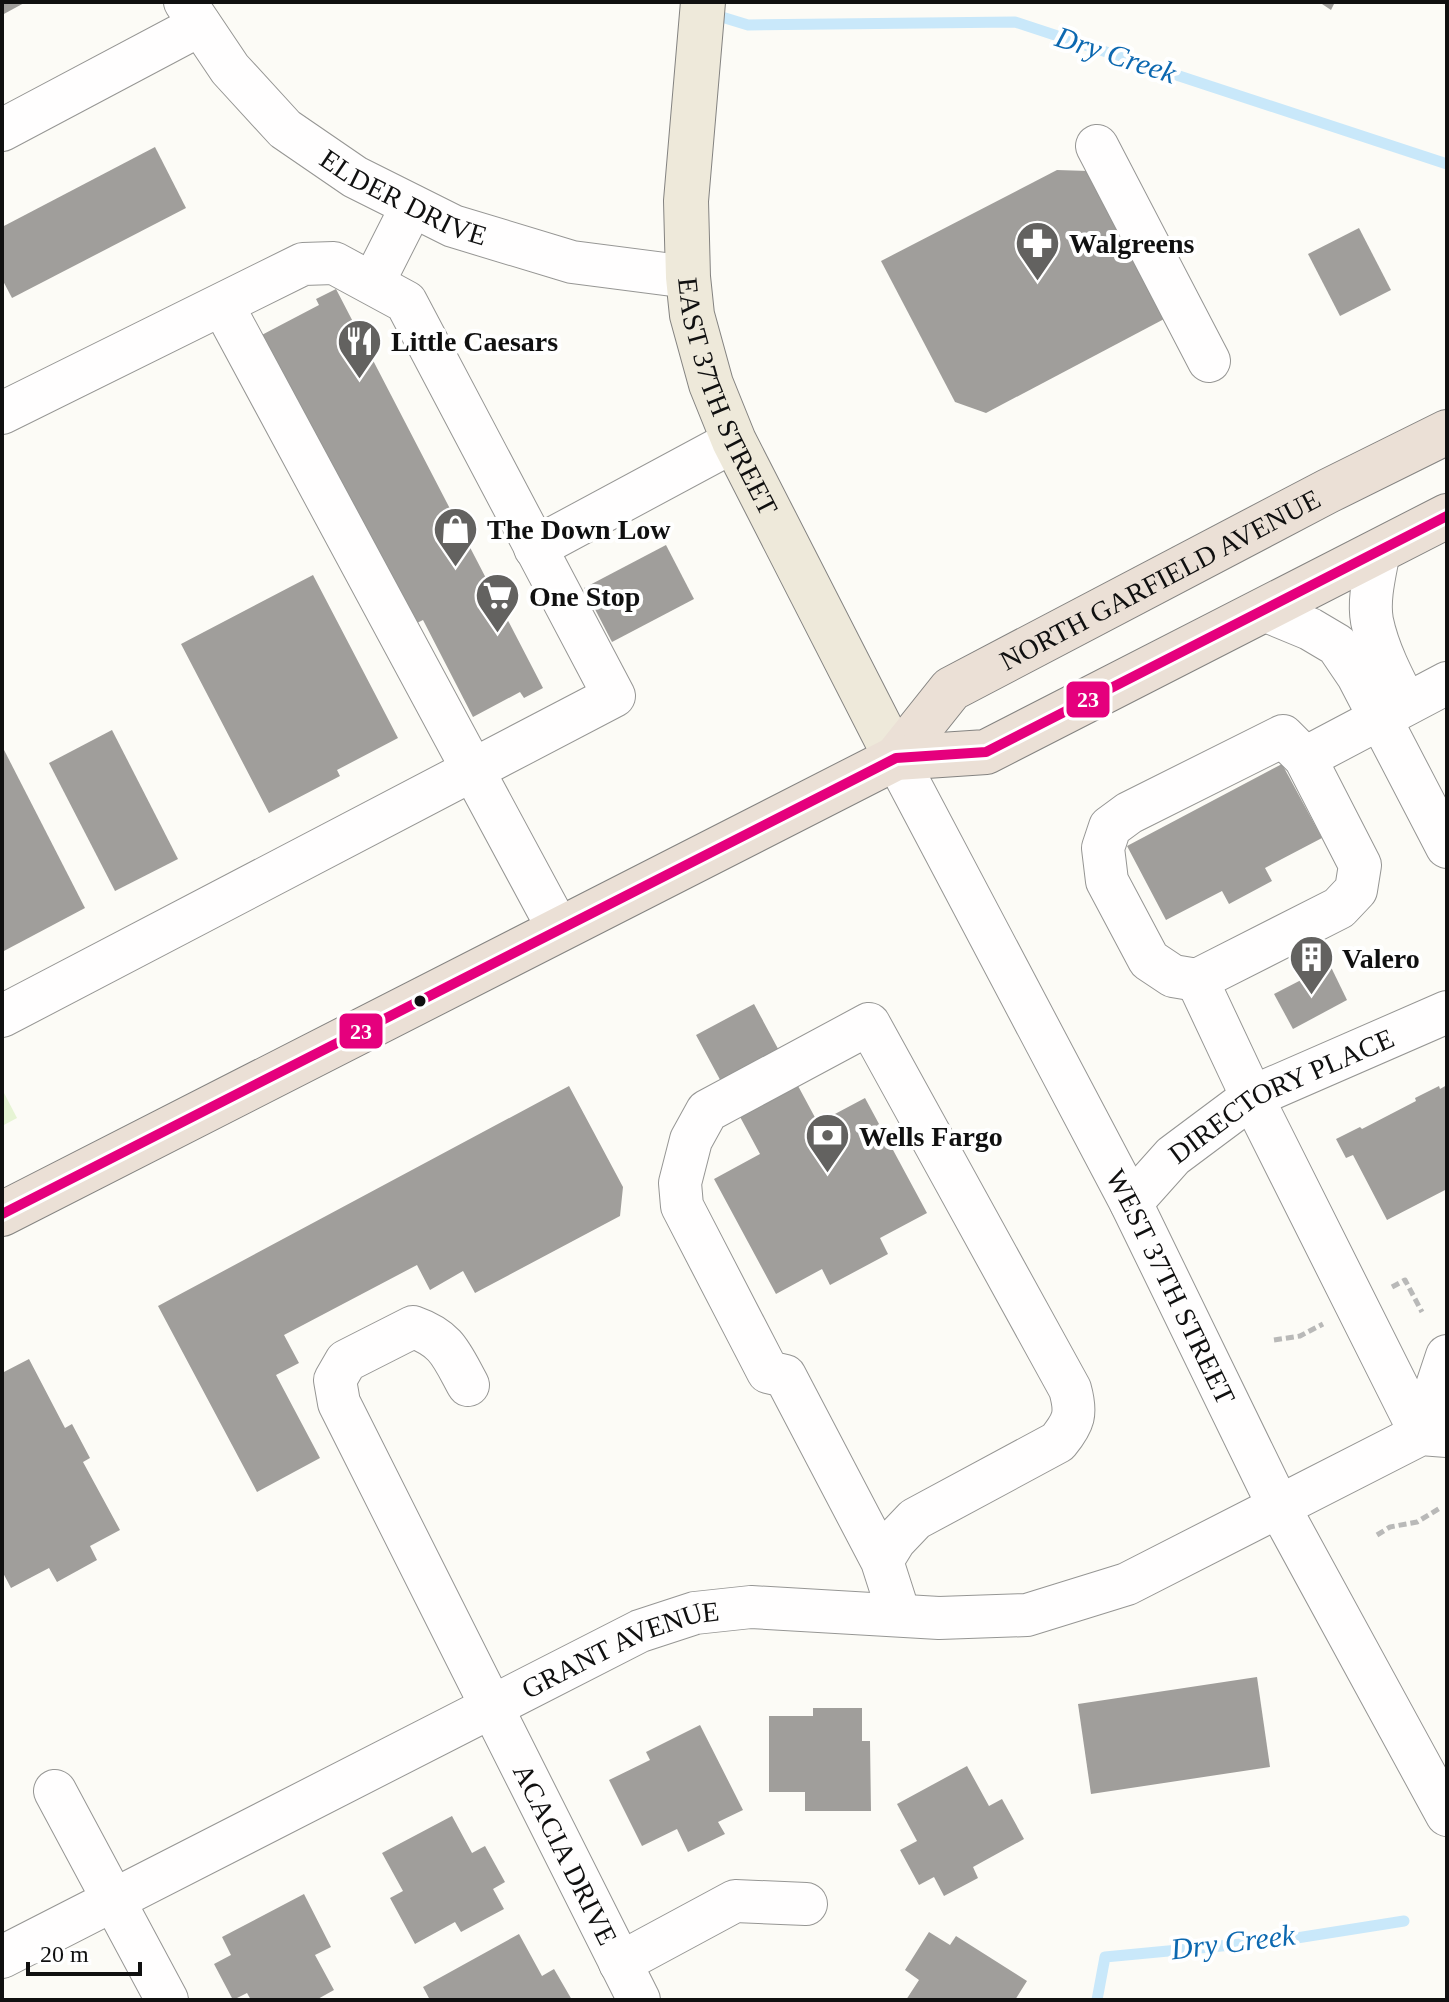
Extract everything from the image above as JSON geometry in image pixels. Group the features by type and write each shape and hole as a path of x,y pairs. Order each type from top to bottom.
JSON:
{"highway":[{"name":"NORTH GARFIELD AVENUE","path":"896,758 951,689 1447,432"},
{"name":"NORTH GARFIELD AVENUE","path":"2,1214 896,758 986,752 1447,516"}],"main road":[{"name":"EAST 37TH STREET","path":"703,2 686,201 692,315 703,357 734,441 896,758"}],"street":[{"path":"2,130 193,14"},
{"name":"ELDER DRIVE","path":"193,14 230,69 285,129 355,177 453,226 572,262 688,277"},
{"path":"1097,146 1209,361"},
{"path":"373,283 412,206"},
{"path":"2,413 303,264 334,263 406,302 614,696 2,1016"},
{"path":"223,306 559,930"},
{"path":"535,548 734,441"},
{"path":"1379,551 1371,618 1393,711 1447,847"},
{"path":"1264,610 1310,629 1337,645 1358,676 1393,711"},
{"path":"1305,758 1447,683"},
{"path":"1283,736 1305,758 1360,865 1356,890 1339,908 1197,980 1173,976 1149,960 1107,881 1103,848 1110,827 1129,813 1283,736"},
{"name":"WEST 37TH STREET","path":"896,758 1131,1203 1279,1507 1447,1815"},
{"path":"1197,980 1252,1097 1434,1435"},
{"name":"DIRECTORY PLACE","path":"1131,1203 1173,1156 1252,1097 1447,1012"},
{"path":"882,1561 895,1540 915,1519 1058,1442 1070,1426 1076,1408 1070,1389 869,1024 707,1111 691,1140 680,1183 682,1206 768,1372 785,1376 882,1561 899,1614"},
{"name":"ACACIA DRIVE","path":"468,1385 436,1335 413,1327 346,1361 335,1380 339,1403 639,2000"},
{"path":"1434,1435 1447,1356"},
{"name":"GRANT AVENUE","path":"2,1957 640,1631 695,1613 751,1607 939,1618 1040,1612 1127,1584 1279,1507 1434,1435"},
{"path":"55,1791 167,2000"},
{"path":"620,1963 735,1901 806,1904"}],"path":[{"path":"1379,1294 1405,1280 1422,1312"},
{"path":"1274,1340 1300,1336 1325,1323"},
{"path":"1377,1535 1390,1527 1417,1522 1440,1508"}],"green space":[{"path":"2,1089 17,1118 2,1126"}],"building":[{"path":"2,2 26,2 2,15"},
{"path":"1319,2 1335,2 1331,10"},
{"path":"155,147 186,208 12,298 2,279 2,227"},
{"name":"Walgreens","path":"1057,170 1089,171 1166,318 986,413 955,402 881,261"},
{"path":"1359,228 1391,290 1340,316 1308,254"},
{"path":"336,289 543,688 524,698 520,692 473,717 423,620 407,628 256,338 319,305 316,299"},
{"path":"666,545 694,599 612,642 584,588"},
{"path":"313,575 398,738 337,770 340,776 269,813 181,644"},
{"path":"112,730 178,859 115,891 49,763"},
{"path":"2,746 85,908 2,952"},
{"path":"1282,764 1322,838 1265,868 1272,881 1229,904 1222,891 1166,920 1127,846"},
{"name":"Valero","path":"1330,965 1347,1000 1293,1029 1274,994"},
{"path":"754,1004 818,1123 865,1098 927,1213 880,1238 888,1254 830,1285 822,1269 776,1294 714,1179 760,1154 696,1035"},
{"path":"1447,1085 1447,1189 1387,1220 1353,1155 1346,1158 1336,1139 1360,1127 1362,1129 1439,1086 1440,1089"},
{"path":"569,1086 623,1187 620,1216 475,1293 463,1271 430,1290 417,1265 284,1335 299,1363 276,1375 320,1458 257,1492 158,1306"},
{"path":"29,1359 65,1428 72,1424 90,1458 83,1462 120,1530 90,1546 97,1560 57,1582 49,1568 11,1588 2,1571 2,1373"},
{"path":"1257,1677 1270,1767 1091,1794 1078,1704"},
{"path":"813,1708 862,1708 862,1741 870,1741 871,1811 805,1811 805,1792 769,1792 769,1716 813,1716"},
{"path":"700,1725 743,1810 718,1822 725,1834 688,1852 677,1829 642,1846 609,1780 650,1760 646,1752"},
{"path":"967,1766 989,1806 1002,1799 1024,1839 973,1867 978,1878 944,1896 934,1877 919,1885 900,1850 917,1841 897,1804"},
{"path":"452,1816 472,1853 485,1846 505,1882 493,1889 504,1909 461,1932 455,1922 415,1944 390,1898 403,1891 382,1853"},
{"path":"304,1894 331,1947 315,1955 334,1990 316,2000 251,2000 247,1993 233,2000 214,1964 231,1955 222,1937"},
{"path":"929,1932 950,1945 956,1936 1027,1981 1015,2000 906,2000 919,1980 905,1970"},
{"path":"519,1934 542,1976 554,1969 572,2000 430,2000 423,1987"}],"waterway":[{"name":"Dry Creek","path":"712,14 748,25 1015,22 1447,164"},
{"name":"Dry Creek","path":"1097,2000 1105,1957 1284,1940 1404,1921"}],"transit line":[{"name":"23","path":"2,1214 896,758 986,752 1447,516"}],"place":[{"name":"Walgreens","path":"1038,282"},
{"name":"Little Caesars","path":"360,380"},
{"name":"The Down Low","path":"456,568"},
{"name":"One Stop","path":"498,635"},
{"name":"Valero","path":"1311,997"},
{"name":"Wells Fargo","path":"828,1175"}]}
